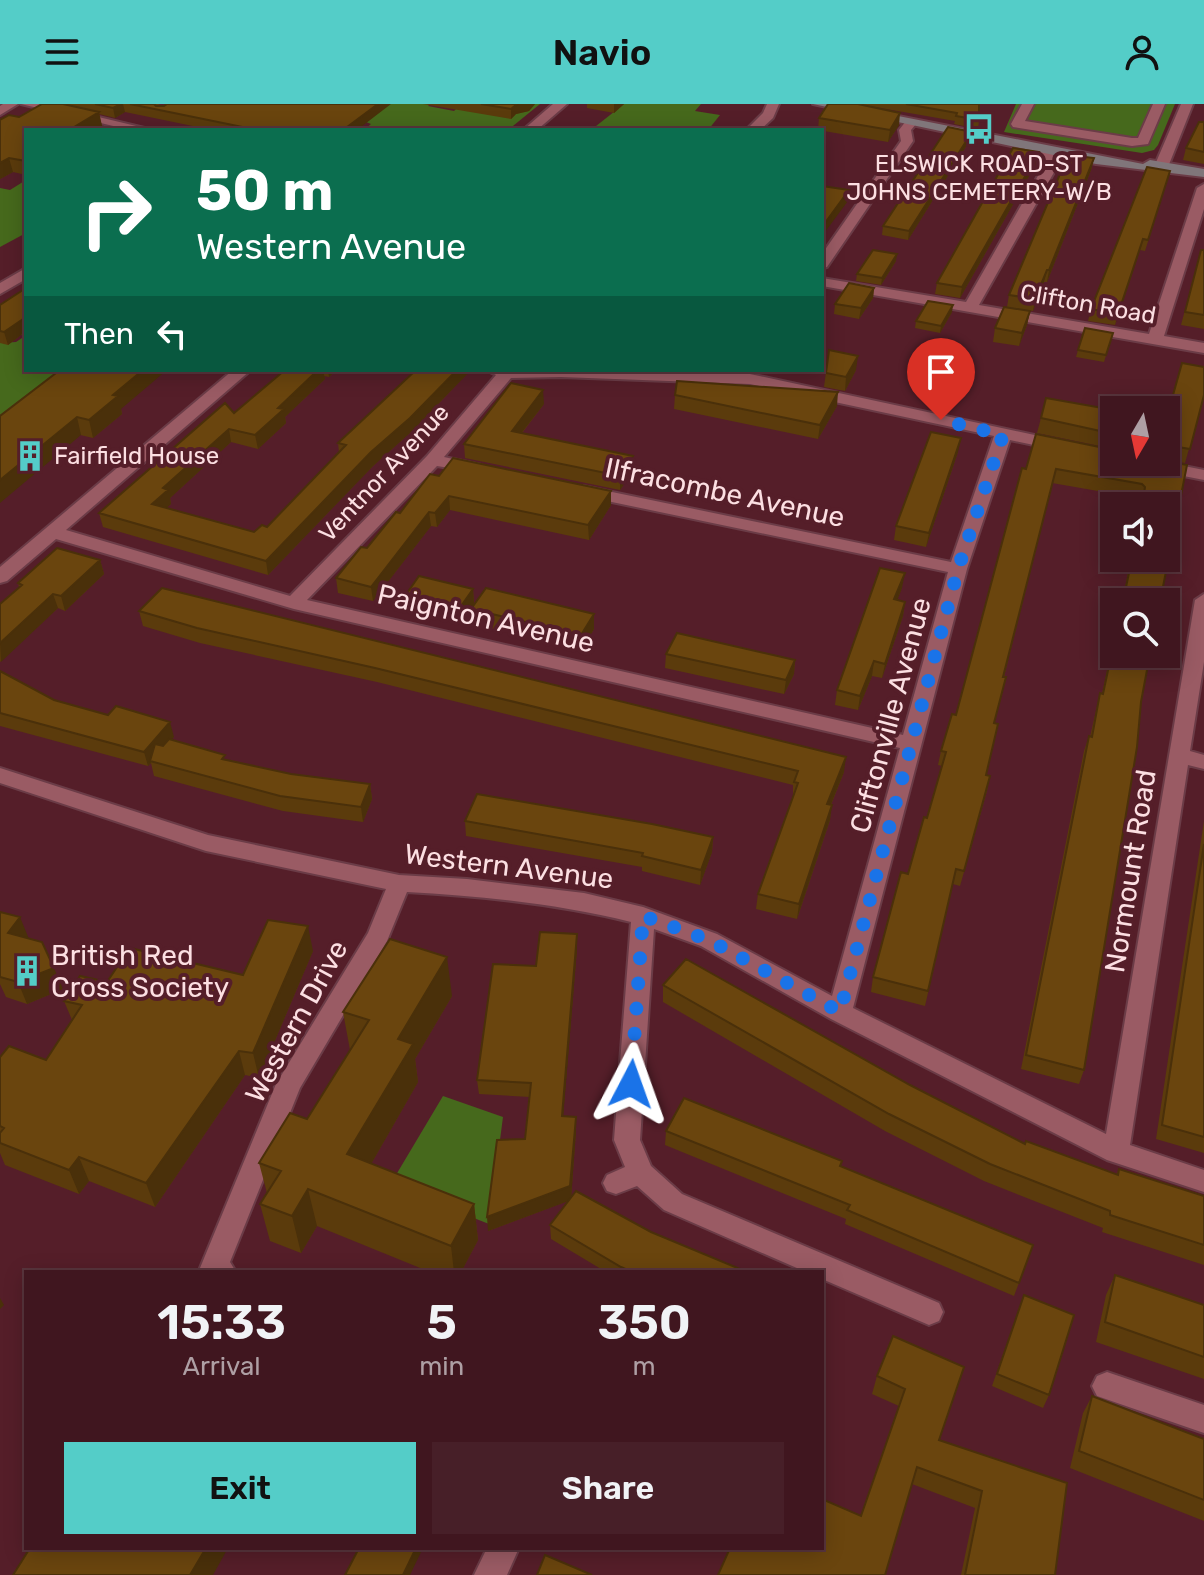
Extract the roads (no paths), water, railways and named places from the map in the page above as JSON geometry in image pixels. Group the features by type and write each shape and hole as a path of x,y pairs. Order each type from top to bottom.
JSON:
{"main road":[{"path":"819,104 908,127 1047,153 1066,153 1143,168 1161,167 1204,173"}],"street":[{"path":"0,111 12,104"},
{"path":"27,104 138,128"},
{"path":"531,128 561,104"},
{"path":"754,128 769,115 773,104"},
{"path":"1028,104 1017,124 1132,142 1143,141 1159,104"},
{"path":"1161,167 1187,104"},
{"path":"133,127 156,113"},
{"path":"824,261 907,141 908,127"},
{"path":"970,308 1050,167 1047,153"},
{"path":"1155,340 1204,188"},
{"path":"0,290 24,273"},
{"name":"Clifton Road","path":"824,282 1204,348"},
{"path":"0,577 241,372"},
{"path":"500,372 750,379 1100,454"},
{"name":"Ventnor Avenue","path":"294,603 433,460 500,372"},
{"name":"Cliftonville Avenue","path":"840,1012 958,569 1003,435"},
{"path":"433,460 495,473"},
{"path":"1180,470 1204,475"},
{"name":"Ilfracombe Avenue","path":"572,489 958,569"},
{"name":"Paignton Avenue","path":"52,532 294,603 911,744"},
{"name":"Normount Road","path":"1116,1152 1204,600"},
{"path":"1179,755 1204,762"},
{"name":"Western Avenue","path":"0,775 206,843 399,883 467,887 584,902 643,916 709,940 840,1012 1116,1152 1204,1181"},
{"name":"Western Drive","path":"218,1270 214,1268 289,1084 379,935 399,883"},
{"path":"643,916 627,1140 641,1173 673,1202 929,1312"},
{"path":"616,1183 641,1173"},
{"path":"1107,1386 1204,1419"},
{"path":"490,1575 502,1550"}],"place":[{"name":"ELSWICK ROAD-ST JOHNS CEMETERY-W/B","path":"979,129"},
{"name":"Fairfield House","path":"30,456"},
{"name":"British Red Cross Society","path":"27,971"}]}
